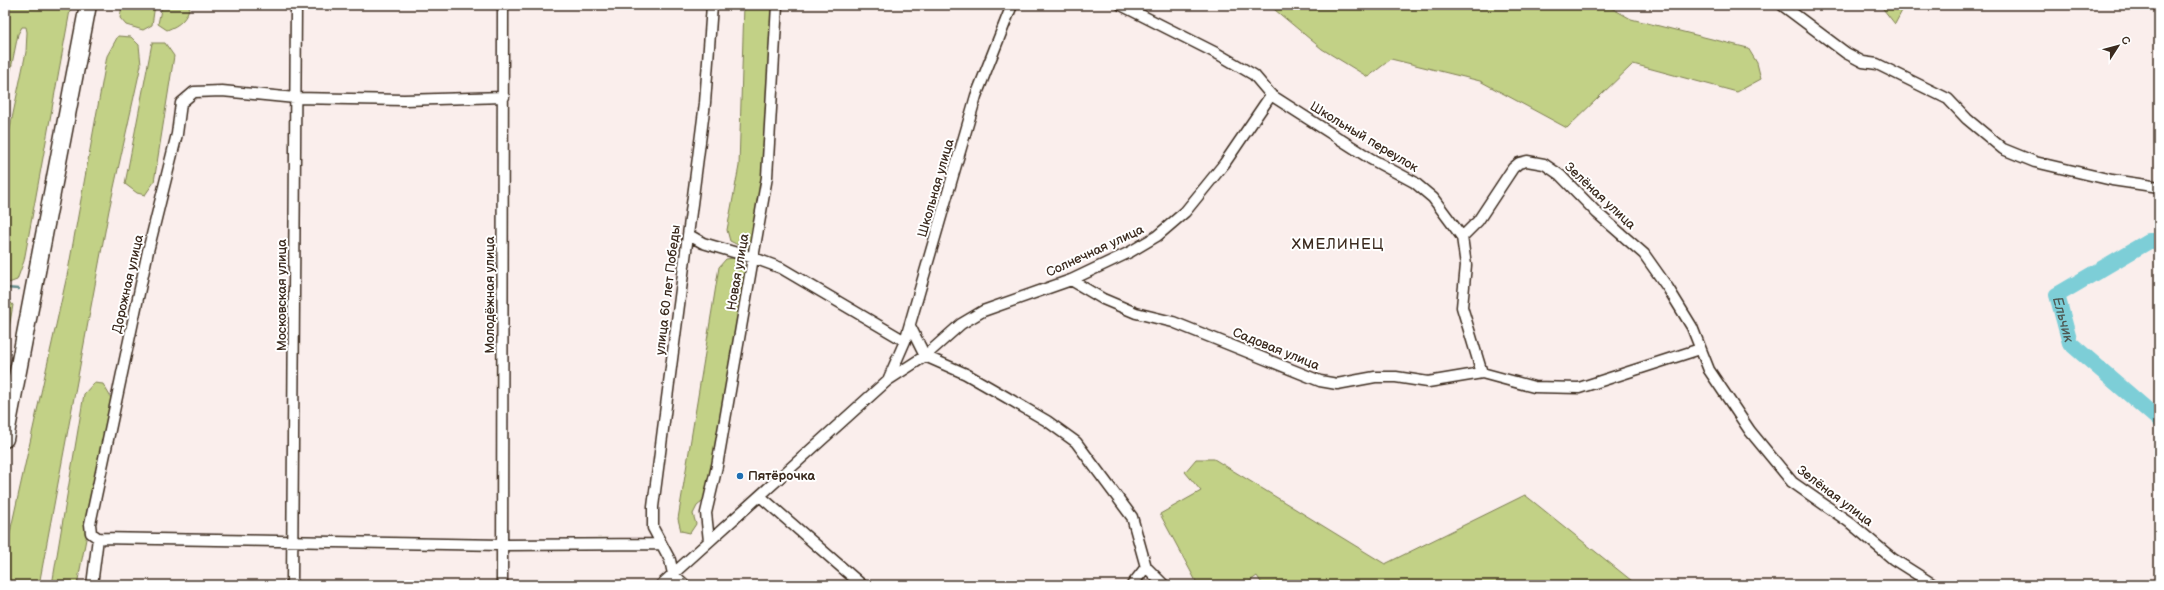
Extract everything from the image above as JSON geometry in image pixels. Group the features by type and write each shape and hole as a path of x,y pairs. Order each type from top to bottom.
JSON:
{"main road":[{"path":"5,439 88,5"}],"street":[{"name":"Московская улица","path":"292,585 296,5"},
{"name":"Молодёжная улица","path":"502,585 503,5"},
{"name":"улица 60 лет Победы","path":"673,574 670,560 660,544 653,528 653,507 705,103 712,5"},
{"name":"Новая улица","path":"710,541 706,513 717,466 767,177 777,5"},
{"name":"Школьная улица","path":"888,380 910,326 976,96 1012,5"},
{"name":"Школьный переулок","path":"1121,5 1224,58 1254,76 1271,95 1370,158 1414,182 1432,198 1462,237 1466,265 1462,307 1482,373"},
{"path":"1782,5 1846,53 1863,62 1877,64 1948,99 1967,119 2003,149 2035,162 2112,180 2159,187"},
{"name":"Дорожная улица","path":"98,538 91,533 90,524 148,251 177,134 181,104 194,92 222,91 295,98 404,100 504,97"},
{"name":"Солнечная улица","path":"661,585 888,380 925,356 961,324 983,311 1071,280 1130,252 1157,236 1185,212 1224,164 1271,95"},
{"name":"Зелёная улица","path":"1462,237 1478,221 1513,168 1519,163 1527,161 1544,164 1560,175 1598,213 1644,254 1668,288 1692,327 1710,370 1750,431 1792,482 1849,522 1893,559 1934,585"},
{"path":"689,235 702,243 754,258 781,268 905,341"},
{"name":"Садовая улица","path":"1071,280 1103,299 1136,313 1173,322 1320,381 1337,384 1375,377 1396,377 1428,382 1482,373"},
{"path":"910,326 925,356 966,374 1048,421 1076,442 1132,518 1146,567 1164,585"},
{"path":"1482,373 1534,387 1579,388 1700,349"},
{"path":"760,496 862,585"},
{"path":"92,585 98,538 502,545 660,544"},
{"path":"1132,585 1146,567"},
{"path":"673,574 685,585"}],"green space":[{"path":"5,5 71,5 24,261 17,280 6,284 5,152 26,52 27,32 26,27 22,27 18,34 5,99"},
{"path":"122,5 155,5 152,25 143,30 126,25 120,18"},
{"path":"162,5 190,5 185,18 176,26 167,30 158,24"},
{"path":"744,5 775,5 766,174 752,249 746,249 730,241 727,230 739,166"},
{"path":"1269,5 1606,5 1631,19 1748,48 1757,63 1761,79 1737,92 1633,64 1567,128 1480,81 1391,59 1368,77 1322,49"},
{"path":"1880,5 1905,5 1895,24"},
{"path":"118,36 131,37 139,45 141,65 109,210 39,585 5,585 5,555 68,271 107,56"},
{"path":"152,43 165,43 174,56 154,182 145,195 137,193 125,184"},
{"path":"734,258 748,268 707,498 697,506 693,514 696,524 690,533 681,531 678,519 719,267 726,259"},
{"path":"5,296 13,305 5,351"},
{"path":"94,383 103,384 113,401 77,585 52,585 84,394"},
{"path":"1196,459 1214,459 1385,564 1525,495 1637,585 1263,585 1257,576 1244,585 1198,585 1160,514 1201,491 1185,472"}],"waterway":[{"name":"Ельчик","path":"2159,241 2149,241 2057,295 2070,343 2159,420"},
{"path":"5,288 19,289"}],"place":[{"name":"Пятёрочка","path":"740,476"}],"district":[{"name":"ХМЕЛИНЕЦ","path":"1338,244"}]}
